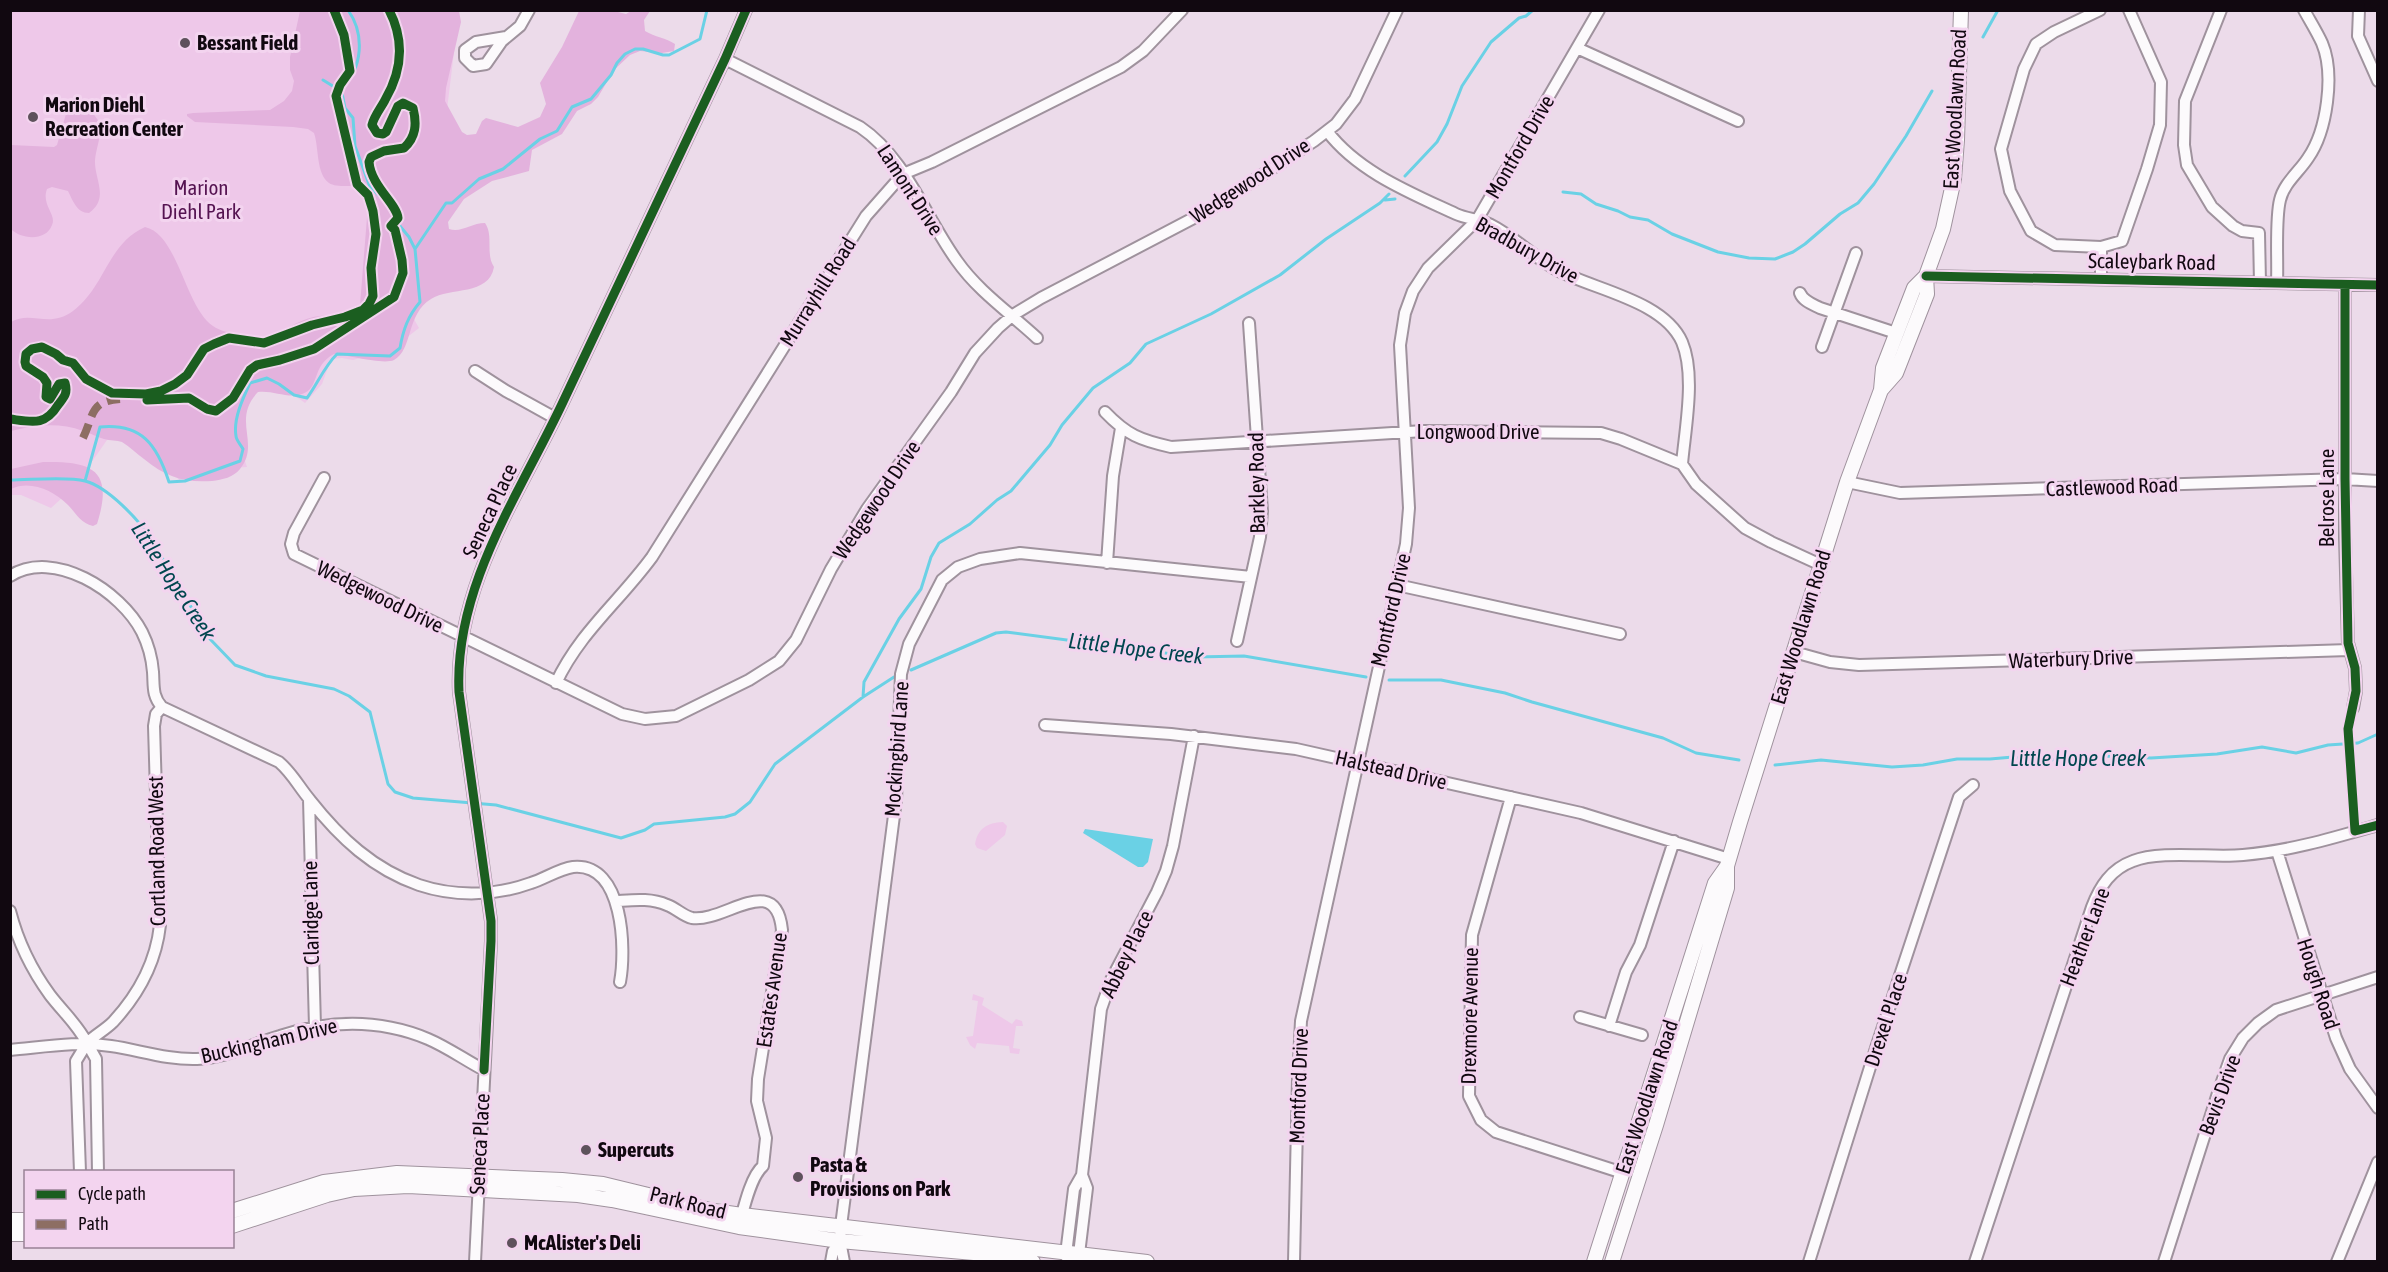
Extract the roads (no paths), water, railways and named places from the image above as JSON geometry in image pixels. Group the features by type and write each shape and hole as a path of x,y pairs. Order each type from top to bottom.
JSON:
{"main road":[{"name":"East Woodlawn Road","path":"1881,390 1896,373 1927,294 1926,276 1943,229 1954,180 1958,128 1961,10"},
{"name":"East Woodlawn Road","path":"1612,1262 1727,888 1728,863 1847,482 1881,390 1883,368 1914,288 1926,276"},
{"name":"East Woodlawn Road","path":"1594,1262 1715,883 1728,863"},
{"name":"Park Road","path":"234,1210 324,1182 397,1173 612,1200 740,1221 840,1241 974,1253 1033,1262"},
{"name":"Park Road","path":"234,1225 310,1200 354,1189 478,1183"},
{"name":"Park Road","path":"740,1221 841,1226 1072,1257 1147,1262"}],"street":[{"path":"506,38 520,26 529,10"},
{"name":"Seneca Place","path":"475,1262 491,941 487,893 459,692 459,657 462,637 477,584 493,543 555,418 746,10"},
{"name":"Murrayhill Road","path":"556,683 576,647 652,557 866,216 903,174 932,162 1121,67 1143,51 1182,10"},
{"name":"Wedgewood Drive","path":"324,478 294,533 291,544 294,554 622,714 637,718 661,719 676,716 749,680 779,661 796,640 831,569 867,509 951,392 975,353 998,328 1013,315 1207,211 1327,131 1340,120 1355,99 1397,10"},
{"name":"Montford Drive","path":"1294,1262 1301,1021 1406,544 1410,508 1400,345 1405,313 1413,291 1424,274 1477,219 1599,10"},
{"path":"2100,10 2054,32 2036,44 2024,69 2001,149 2010,191 2031,231 2055,245 2101,247 2122,241 2149,166 2160,125 2161,82 2129,10"},
{"path":"2221,10 2186,101 2184,145 2187,165 2212,207 2242,231 2259,233 2260,283"},
{"path":"2277,283 2280,200 2286,185 2309,157 2321,129 2328,101 2327,68 2323,44 2304,10"},
{"path":"2359,10 2358,36 2378,81"},
{"path":"1577,48 1738,121"},
{"name":"Lamont Drive","path":"725,59 860,127 885,147 958,262 980,287 1037,338"},
{"name":"Bradbury Drive","path":"1327,131 1345,150 1383,178 1458,214 1491,225 1541,261 1559,271 1646,307 1671,325 1681,342 1688,369 1682,464"},
{"path":"2101,247 2101,279"},
{"path":"1822,347 1856,253"},
{"name":"Scaleybark Road","path":"1926,276 2378,285"},
{"name":"Belrose Lane","path":"2345,285 2345,478 2349,650 2355,668 2356,690 2353,708"},
{"path":"1800,292 1802,297 1810,303 1896,333"},
{"name":"Barkley Road","path":"1237,641 1260,537 1262,511 1249,323"},
{"path":"475,371 555,418"},
{"name":"Longwood Drive","path":"1105,412 1120,428 1142,440 1171,447 1406,432 1601,433 1682,464"},
{"path":"1107,563 1113,476 1120,428"},
{"path":"1682,464 1696,484 1745,528 1821,565"},
{"name":"Castlewood Road","path":"1847,482 1892,492 1947,492 2345,478 2378,481"},
{"name":"Mockingbird Lane","path":"844,1262 840,1241 841,1226 896,800 900,687 909,644 942,580 958,567 998,554 1020,553 1251,577"},
{"path":"10,576 29,568 59,569 92,582 107,592 127,610 142,632 150,656 153,690 156,701 162,707 279,762 349,843 389,873 421,886 462,894 518,888 568,868 580,867 590,870 606,881 617,901 623,964 620,982"},
{"path":"1397,585 1620,634"},
{"name":"Waterbury Drive","path":"1794,652 1835,663 1871,665 2349,650"},
{"name":"Cortland Road West","path":"87,1043 111,1024 132,998 150,967 158,941 160,925 154,726 156,714 162,707"},
{"name":"Halstead Drive","path":"1045,725 1194,736 1280,746 1581,813 1674,841 1728,863"},
{"name":"Abbey Place","path":"1072,1257 1087,1188 1082,1175 1101,1009 1111,980 1166,871 1194,736"},
{"name":"Drexel Place","path":"1809,1262 1876,1048 1959,797 1973,785"},
{"name":"Drexmore Avenue","path":"1511,797 1472,935 1469,1096 1481,1120 1496,1132 1623,1173"},
{"name":"Claridge Lane","path":"309,799 315,1027"},
{"name":"Heather Lane","path":"1975,1262 2092,907 2105,880 2114,871 2135,860 2162,856 2241,855 2277,851 2314,844 2378,825"},
{"path":"1609,1026 1626,972 1640,945 1674,841"},
{"name":"Hough Road","path":"2277,851 2336,1038 2350,1069 2378,1108"},
{"name":"Estates Avenue","path":"617,901 645,900 661,903 693,918 713,915 755,901 763,901 777,910 782,930 758,1079 757,1101 763,1132 759,1137 761,1153 756,1164 758,1170 740,1221"},
{"path":"10,911 26,957 51,996 77,1024 96,1059 98,1170"},
{"name":"Bevis Drive","path":"2164,1262 2219,1090 2238,1046 2250,1030 2276,1010 2378,977"},
{"path":"1580,1017 1641,1035"},
{"name":"Buckingham Drive","path":"10,1050 87,1043 172,1058 196,1059 231,1053 280,1035 315,1027 366,1024 399,1030 430,1040 484,1070"},
{"path":"80,1170 76,1061 87,1043"},
{"path":"2337,1262 2378,1162"},
{"name":"Mockingbird Lane","path":"831,1262 833,1251 840,1241"}],"water":[{"path":"1085,829 1153,839 1148,862 1143,867 1138,867 1083,833"}],"waterway":[{"path":"341,88 354,71 359,51 357,30 348,10"},
{"path":"415,249 446,203 452,203 479,179 503,169 540,139 557,131 572,107 591,99 625,54 635,49 643,49 669,55 700,39 707,10"},
{"path":"1405,176 1437,142 1462,86 1491,42 1519,18 1533,10"},
{"path":"1983,37 1998,10"},
{"path":"323,80 336,88 341,88"},
{"path":"85,481 100,427 115,427 137,433 153,447 169,482 185,481 240,461 243,449 236,438 235,429 239,409 250,383 267,378 294,395 307,398 328,364 337,354 390,356 400,348 407,324 420,302 415,249 409,237 395,220 389,205 370,187 355,146 353,118 345,108 341,88"},
{"path":"1563,192 1581,194 1596,204 1630,217 1648,220 1672,234 1718,252 1749,258 1775,259 1805,244 1840,214 1858,203 1874,184 1906,136 1932,91"},
{"path":"863,697 864,682 899,619 921,589 931,557 939,543 970,524 1011,491 1050,445 1062,425 1093,388 1130,363 1146,344 1211,314 1280,275 1326,239 1380,203 1389,194"},
{"path":"1385,200 1395,199"},
{"name":"Little Hope Creek","path":"10,480 59,478 85,481 94,484 113,497 146,531 210,639 235,665 266,676 334,689 349,696 370,712 388,784 395,792 413,798 496,805 621,838 645,830 654,824 725,817 735,814 750,802 775,764 863,697 894,677"},
{"name":"Little Hope Creek","path":"911,670 996,633 1006,632 1195,657 1244,656 1366,677"},
{"name":"Little Hope Creek","path":"1389,680 1441,680 1505,693 1663,738 1696,753 1739,760"},
{"name":"Little Hope Creek","path":"1775,765 1821,760 1892,767 1923,765 1957,759 2013,757 2032,761 2110,756 2151,758 2217,754 2262,747 2296,753 2328,745 2358,743 2378,734"}],"place":[{"name":"Bessant Field","path":"185,43"},
{"name":"Marion Diehl Recreation Center","path":"33,117"},
{"name":"Supercuts","path":"586,1150"},
{"name":"Pasta & Provisions on Park","path":"798,1177"},
{"name":"McAlister's Deli","path":"512,1243"}],"park label":[{"name":"Marion Diehl Park","path":"201,200"}]}
